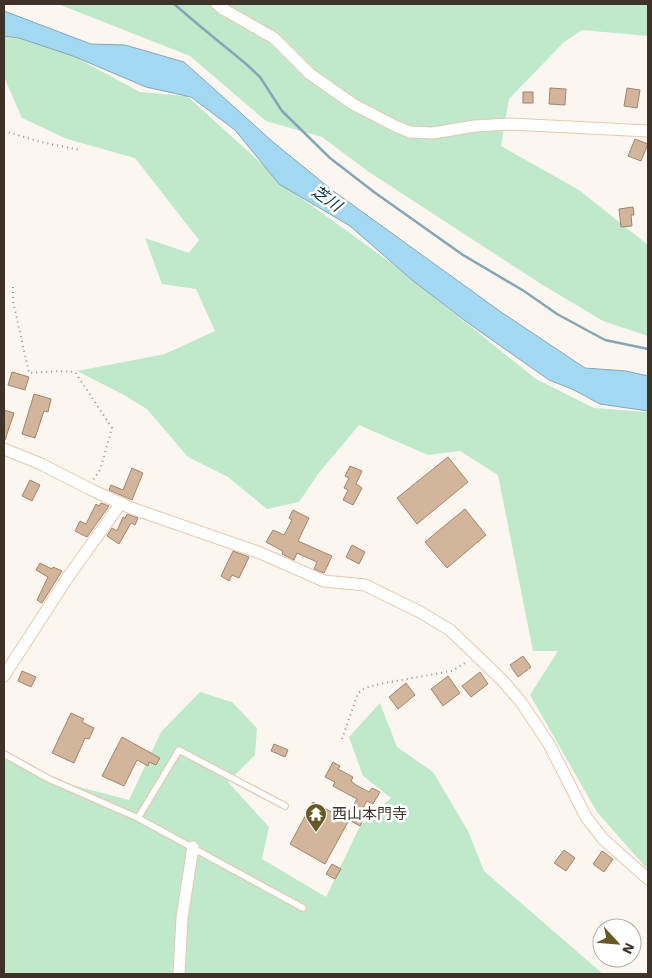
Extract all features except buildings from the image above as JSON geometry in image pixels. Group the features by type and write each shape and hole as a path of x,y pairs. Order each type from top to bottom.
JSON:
{"street":[{"path":"217,4 274,38 310,74 353,104 410,132 433,133 476,126 511,124 648,131"},
{"path":"4,449 42,464 121,504 258,552 324,581 365,585 427,616 450,630 502,680 526,709 549,744 586,817 604,838 648,879"},
{"path":"4,676 68,577 121,504"},
{"path":"179,974 182,918 193,847"}],"lane":[{"path":"138,818 179,750 285,806"},
{"path":"4,754 50,779 138,818 303,908"}],"path":[{"path":"4,131 40,142 80,150"},
{"path":"14,287 12,301 29,373 74,372 112,428 100,470 88,488"},
{"path":"342,739 358,693 365,688 452,671 477,656"}],"green space":[{"path":"58,4 648,4 648,36 582,30 563,43 509,99 501,146 579,190 648,245 648,336 603,321 541,284 369,172 322,137 266,121 190,56"},
{"path":"4,36 26,40 73,56 140,92 187,96 293,192 394,265 536,379 594,408 648,412 648,870 597,812 530,695 558,651 533,651 498,475 460,451 428,455 359,425 318,474 299,502 267,509 228,477 188,457 147,409 77,371 165,354 215,331 196,289 162,284 145,238 189,253 199,240 135,158 67,139 22,118 4,77"},
{"path":"200,692 232,702 257,728 255,755 228,782 269,827 262,859 326,897 360,826 391,798 363,776 349,737 380,703 397,747 433,772 468,831 484,871 592,964 592,968 596,968 603,974 4,974 4,754 49,779 129,800 161,732"}],"water":[{"name":"芝川","path":"4,11 91,44 125,45 184,62 273,142 332,190 501,312 585,368 626,371 648,376 648,411 600,404 572,389 549,380 468,323 412,280 350,226 279,184 235,130 191,97 146,87 73,56 19,38 4,36"}],"waterway":[{"path":"174,4 260,77 282,111 330,158 374,192 463,255 524,291 557,314 605,340 648,349"}],"place":[{"name":"西山本門寺","path":"316,833"}]}
